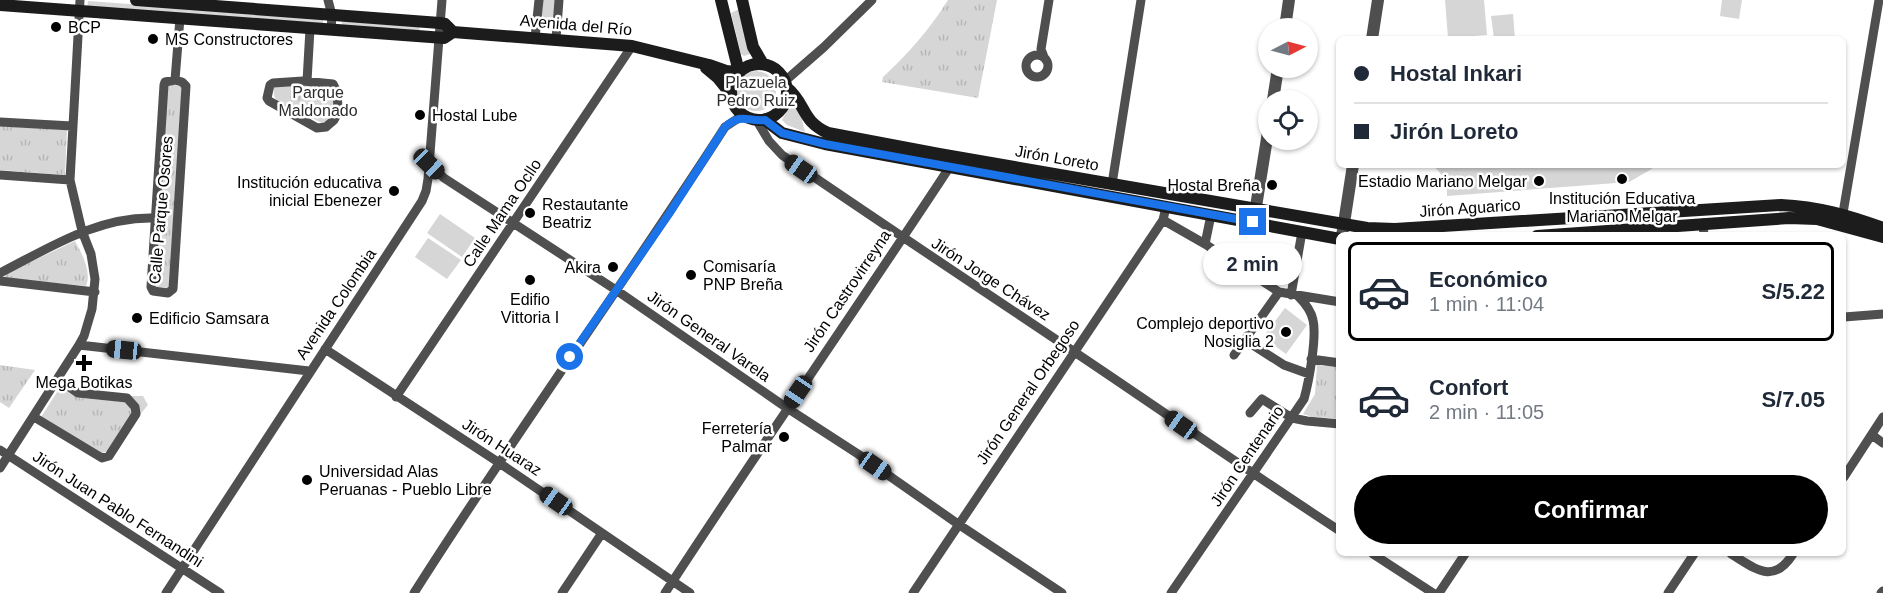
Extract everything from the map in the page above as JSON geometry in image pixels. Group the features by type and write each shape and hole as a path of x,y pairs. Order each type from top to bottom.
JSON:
{"main road":[{"path":"136,0 440,23 445,24 453,32"},
{"path":"739,72 722,4 742,2 753,47 763,64"},
{"name":"Avenida del Río","path":"0,5 79,6 180,18 439,38 444,38 453,32 556,39 632,46 726,71 739,72"},
{"name":"Avenida del Río","path":"695,62 718,78 730,93"},
{"path":"754,64 763,64 776,70 786,84 787,96 780,111 756,119 735,107 730,93 734,78 746,67 754,64"},
{"name":"Jirón Loreto","path":"786,84 795,94 810,122 828,133 950,162 1166,207 1211,215 1254,216 1302,232 1336,233"},
{"name":"Jirón Loreto","path":"756,119 794,137 950,162 1113,184 1337,232"},
{"name":"Jirón Aguarico","path":"1347,232 1367,228 1395,229 1775,206 1800,206 1842,219 1883,228"},
{"name":"Jirón Aguarico","path":"1636,232 1703,230 1789,218 1842,219 1883,237"}],"street":[{"path":"328,0 332,15 331,30"},
{"name":"Avenida Colombia","path":"166,593 422,201 426,191 429,164 442,0"},
{"path":"535,38 539,0"},
{"path":"556,39 559,0"},
{"path":"786,84 872,0"},
{"path":"1039,54 1049,0"},
{"path":"1113,184 1141,0"},
{"path":"1286,18 1289,0"},
{"path":"1372,36 1378,0"},
{"path":"1842,219 1879,0"},
{"path":"0,468 4,452 34,417 79,345 88,325 95,292 94,267 82,231 70,180 79,6"},
{"name":"Calle Parque Osores","path":"175,80 180,18"},
{"path":"307,81 310,29"},
{"name":"Calle Mama Ocllo","path":"396,398 632,46"},
{"name":"Calle Parque Osores","path":"175,80 186,86 173,289 168,293 153,291 150,287 164,85 165,82 175,80"},
{"path":"307,81 333,84 335,87 337,98 335,117 326,127 317,128 268,101 270,85 273,83 307,81"},
{"path":"414,593 498,462 669,214 725,127 737,119 756,119"},
{"name":"Jirón Jorge Chávez","path":"756,119 769,141 782,155 1336,528"},
{"path":"0,122 72,126"},
{"path":"1254,216 1265,150"},
{"name":"Jirón Castrovirreyna","path":"665,593 903,238 950,162"},
{"name":"Jirón General Varela","path":"429,164 444,178 616,290 1062,593"},
{"path":"1342,232 1353,168"},
{"path":"0,175 70,180"},
{"name":"Jirón General Orbegoso","path":"913,593 1163,220 1166,207"},
{"path":"1205,244 1211,215"},
{"path":"0,273 82,231 120,220 155,218"},
{"path":"1568,219 1569,232"},
{"path":"1163,220 1279,292 1336,302"},
{"path":"1295,295 1302,232"},
{"path":"0,281 95,292"},
{"path":"1234,355 1279,292"},
{"path":"1295,295 1305,303 1314,322"},
{"name":"Jirón Centenario","path":"1171,593 1304,399 1310,374 1316,299"},
{"path":"1846,317 1883,314"},
{"path":"1245,340 1284,365 1310,374"},
{"path":"79,345 309,371"},
{"name":"Jirón Huaraz","path":"325,349 396,398 498,462 690,593"},
{"path":"1311,359 1336,362"},
{"path":"34,417 102,458 109,456 136,414 135,407 127,398 78,393 58,379"},
{"path":"1250,413 1262,399 1292,418 1336,424"},
{"path":"1846,474 1883,417"},
{"path":"1872,435 1883,443"},
{"name":"Jirón Juan Pablo Fernandini","path":"4,452 220,593"},
{"path":"562,593 602,533"},
{"path":"1376,556 1433,593"},
{"path":"1439,593 1465,556"},
{"path":"1668,593 1694,556"},
{"path":"1734,556 1756,570 1765,572 1775,571 1782,567 1791,556"}],"green space":[{"path":"543,0 556,0 554,24 541,23"},
{"path":"948,0 997,0 978,98 882,82 883,77 910,50"},
{"path":"1445,0 1484,0 1487,35 1448,36"},
{"path":"1722,0 1742,0 1739,19 1720,16"},
{"path":"88,1 323,18 323,24 87,8"},
{"path":"741,8 753,53 744,56 741,54 731,13"},
{"path":"1513,14 1515,36 1494,36 1491,16"},
{"path":"342,19 419,25 420,32 342,26"},
{"name":"Plazuela Pedro Ruiz","path":"756,71 764,72 770,77 775,83 775,99 770,105 764,110 756,111 748,110 742,105 737,99 736,91 737,83 742,77 748,72"},
{"name":"Parque Maldonado","path":"278,83 333,85 336,111 328,123 322,123 277,101 274,96 274,86"},
{"path":"172,84 182,87 169,288 154,287 167,87"},
{"path":"791,98 797,99 805,132 787,125 782,120"},
{"path":"0,126 67,130 65,175 0,170"},
{"name":"Estadio Mariano Melgar","path":"1436,168 1652,168 1629,182 1447,196 1447,181"},
{"path":"440,214 475,238 462,257 427,233"},
{"path":"428,238 461,260 447,279 415,257"},
{"path":"75,241 87,269 86,286 4,278 5,274"},
{"path":"1285,308 1307,325 1286,354 1263,337"},
{"path":"0,365 35,370 9,408 0,402"},
{"path":"1317,365 1336,367 1336,419 1303,414 1315,394"},
{"path":"61,386 80,398 126,402 129,405 132,414 108,451 99,454 41,417"},
{"path":"130,396 143,396 148,405 138,417 137,404"}],"place":[{"name":"BCP","path":"56,27"},
{"name":"MS Constructores","path":"153,39"},
{"name":"Hostal Lube","path":"420,115"},
{"name":"Institución Educativa Mariano Melgar","path":"1622,179"},
{"name":"Estadio Mariano Melgar","path":"1539,181"},
{"name":"Hostal Breña","path":"1272,185"},
{"name":"Institución educativa inicial Ebenezer","path":"394,191"},
{"name":"Restautante Beatriz","path":"530,213"},
{"name":"Akira","path":"613,267"},
{"name":"Comisaría PNP Breña","path":"691,275"},
{"name":"Edifio Vittoria I","path":"530,280"},
{"name":"Edificio Samsara","path":"137,318"},
{"name":"Complejo deportivo Nosiglia 2","path":"1286,332"},
{"name":"Mega Botikas","path":"84,363"},
{"name":"Ferretería Palmar","path":"784,437"},
{"name":"Universidad Alas Peruanas - Pueblo Libre","path":"307,480"}],"route":[{"path":"570,357 669,214 725,127 730,122 745,117 757,121 765,120 782,133 825,144 1253,222"}]}
